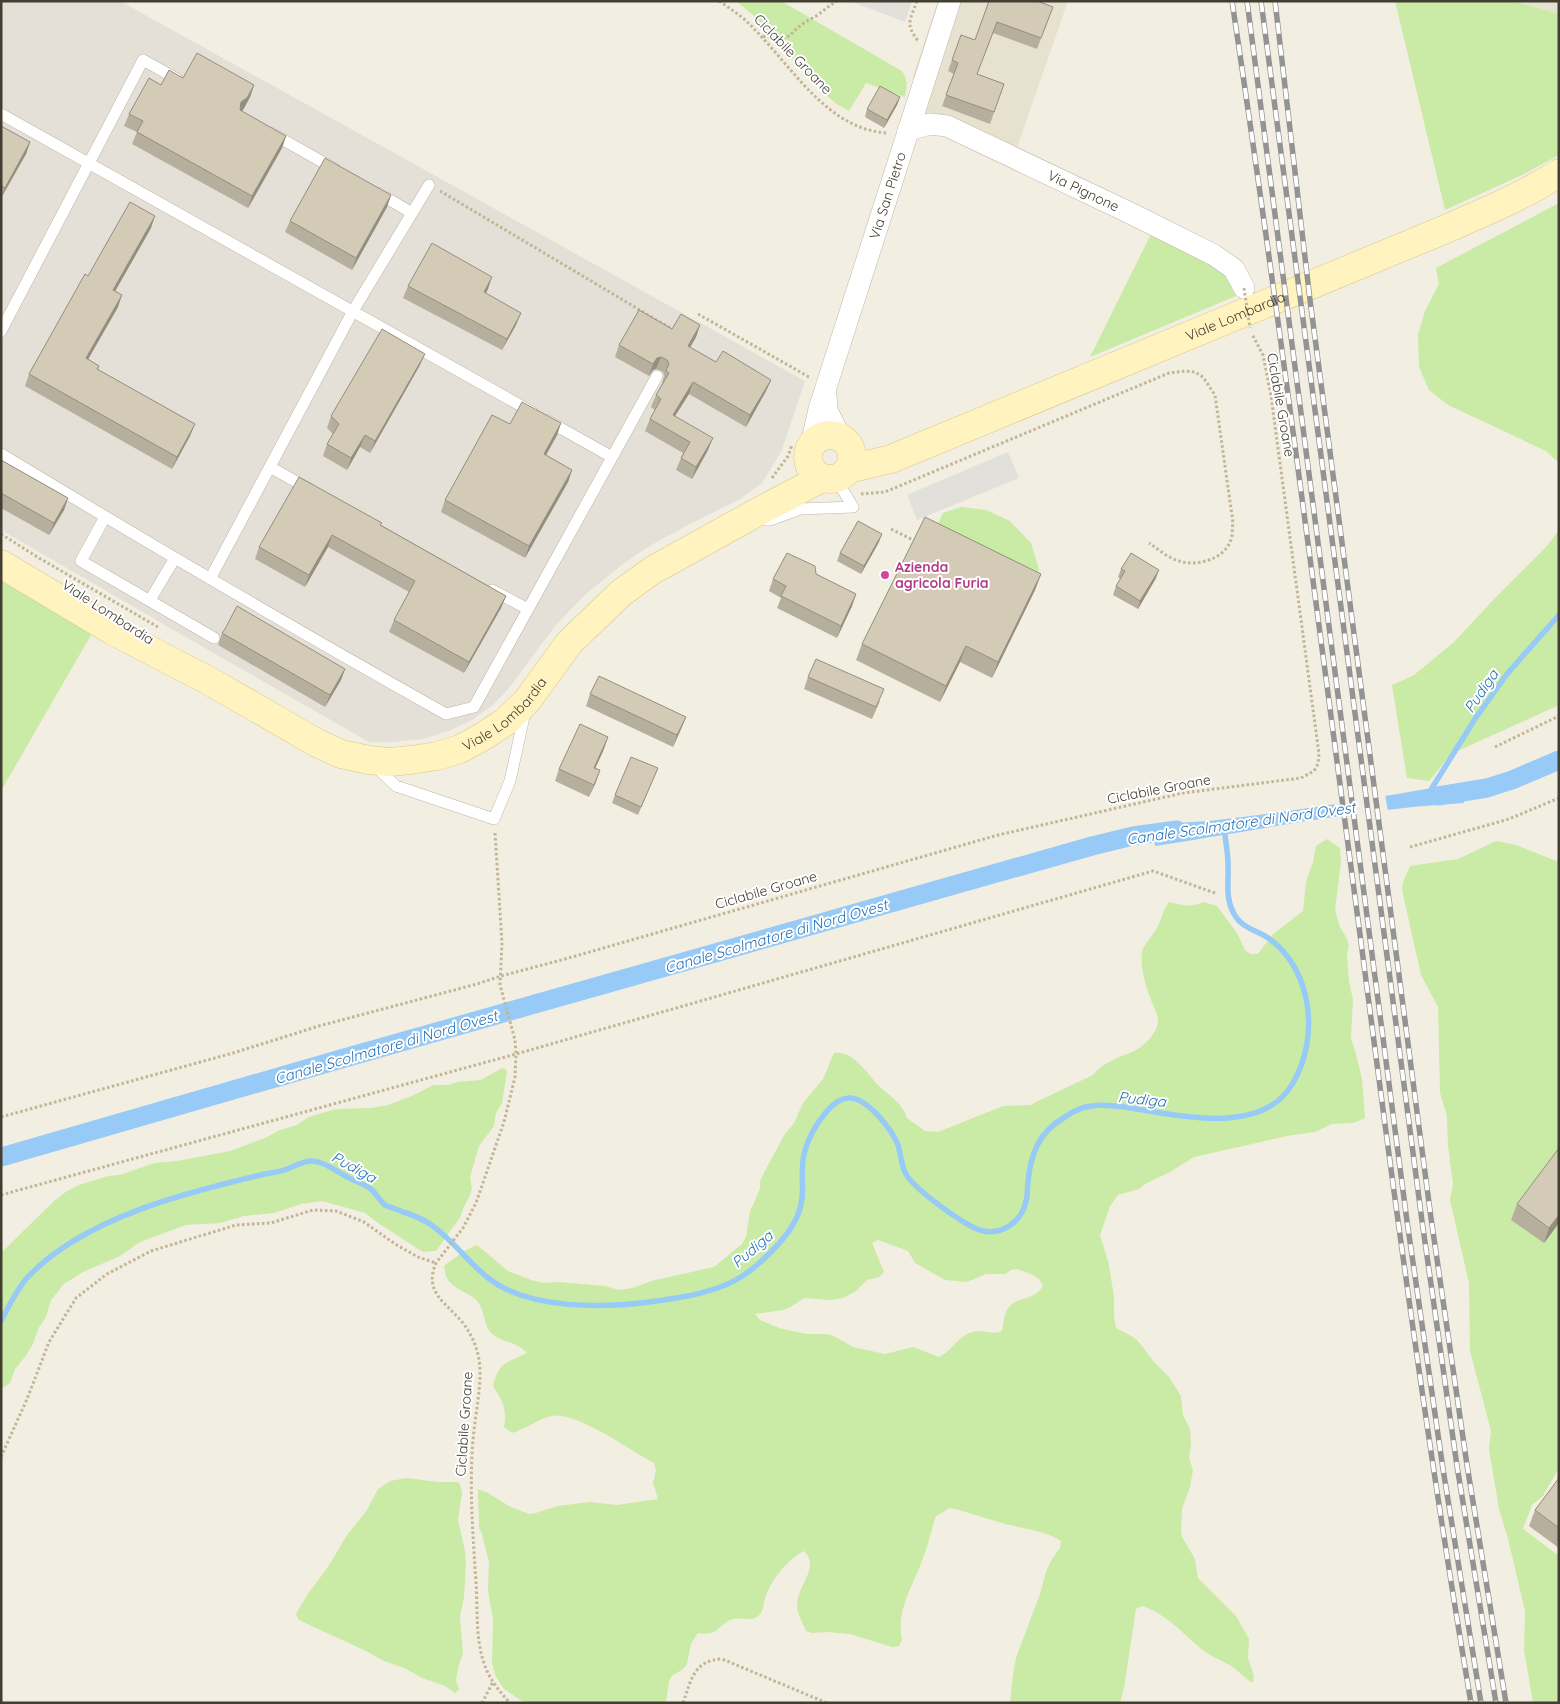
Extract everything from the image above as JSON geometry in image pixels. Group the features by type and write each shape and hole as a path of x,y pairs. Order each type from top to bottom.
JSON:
{"street":[{"name":"Via San Pietro","path":"804,447 820,384 908,130 950,1"},
{"name":"Via Pignone","path":"908,130 930,124 947,126 956,130 1214,255 1234,269 1244,288"},
{"name":"Viale Lombardia","path":"1,564 114,631 213,683 317,743 341,754 389,762 437,756 460,749 506,722 527,701 568,643 621,593 653,570 749,517 839,461 891,459 909,452 1446,229 1541,185 1559,173"},
{"name":"Via San Pietro","path":"820,384 828,410 839,461"},
{"path":"832,435 839,461 816,474 811,468 804,447 825,436 832,435"},
{"name":"Viale Lombardia","path":"749,517 796,472 804,447"},
{"name":"Viale Lombardia","path":"1,546 56,578 123,621 213,683"}],"lane":[{"path":"1,331 143,60 177,79"},
{"path":"1,114 612,457"},
{"path":"260,127 344,174"},
{"path":"210,579 353,311 428,185"},
{"path":"370,189 412,213"},
{"path":"1,454 348,660 446,714 474,707 656,376"},
{"path":"749,517 770,520 800,509 853,507 839,461"},
{"path":"270,467 321,496"},
{"path":"105,517 81,561 214,638"},
{"path":"150,600 175,558"},
{"path":"485,586 528,609"},
{"path":"369,760 396,786 494,819 510,781 527,701"}],"path":[{"name":"Ciclabile Groane","path":"719,1 738,14 760,35 801,82 832,110 854,124 874,132 894,133 908,130"},
{"path":"760,35 774,40 790,36 804,23 837,1"},
{"path":"917,1 909,28 931,58"},
{"path":"428,185 670,328"},
{"name":"Ciclabile Groane","path":"501,976 998,835 1183,793 1278,782 1300,778 1314,771 1318,764 1319,754 1271,396 1262,355 1250,328 1244,288"},
{"path":"698,314 820,384"},
{"path":"839,461 855,495 885,492 1170,373 1194,372 1203,377 1215,395 1233,523 1231,540 1214,558 1198,562 1179,562 1149,543"},
{"path":"768,482 788,456 804,447"},
{"path":"891,529 915,541"},
{"path":"1,534 163,630"},
{"path":"1495,747 1559,716"},
{"path":"1410,847 1509,819 1559,798"},
{"path":"1,1457 27,1399 49,1342 76,1298 107,1274 151,1251 236,1225 271,1223 313,1210 336,1211 364,1222 418,1258 436,1263 457,1238 476,1203 504,1122 515,1077 515,1040 500,986 502,943 494,819"},
{"path":"1,1195 516,1054 1153,871 1215,893"},
{"path":"1,1116 233,1053 319,1026 501,976"},
{"name":"Ciclabile Groane","path":"436,1263 432,1276 434,1289 441,1301 462,1322 468,1331 477,1350 480,1362 479,1391 473,1439 471,1492 478,1637 484,1665 493,1682 510,1703"},
{"path":"683,1703 692,1679 701,1664 706,1661 722,1659 827,1703"},
{"path":"482,1703 493,1682"}],"shaded area":[{"path":"1,1 120,1 805,381 781,452 762,483 740,499 651,545 623,564 587,593 555,626 509,688 493,705 472,720 451,730 423,739 369,742 203,647 1,530"},
{"path":"850,1 912,1 905,22"},
{"path":"938,1 1068,1 1011,165 933,126 916,104 913,76"},
{"path":"1513,1 1559,1 1559,14"},
{"path":"1008,452 1019,478 917,520 907,495"}],"green space":[{"path":"736,1 781,1 902,71 906,83 905,97 866,83 849,111 838,105 815,86 754,16"},
{"path":"1395,1 1513,1 1559,14 1559,155 1522,175 1445,210"},
{"path":"1559,203 1559,463 1546,451 1448,405 1429,390 1419,367 1418,335 1425,311 1439,284 1436,268"},
{"path":"1152,232 1222,270 1232,284 1236,296 1090,357"},
{"path":"961,507 986,510 1010,521 1031,543 1039,569 1035,590 938,524 943,513"},
{"path":"1559,530 1559,705 1451,754 1429,781 1407,778 1392,685 1414,675 1454,642 1547,546"},
{"path":"1,573 95,628 1,791"},
{"path":"1327,839 1340,848 1341,861 1335,910 1340,927 1349,946 1347,954 1349,981 1353,1000 1351,1038 1362,1079 1365,1118 1353,1123 1332,1124 1315,1132 1287,1136 1194,1157 1139,1189 1118,1195 1110,1206 1100,1235 1109,1265 1116,1328 1138,1341 1154,1362 1169,1377 1181,1396 1183,1415 1190,1429 1191,1446 1189,1458 1193,1470 1190,1487 1182,1509 1182,1537 1195,1559 1198,1578 1236,1616 1249,1639 1248,1658 1254,1676 1253,1683 1231,1666 1204,1651 1160,1614 1142,1606 1136,1609 1120,1703 1010,1703 1016,1658 1040,1594 1046,1572 1060,1548 1061,1541 1040,1532 950,1508 936,1516 924,1555 903,1609 901,1619 902,1640 899,1646 892,1647 850,1634 812,1633 806,1631 797,1608 800,1590 807,1576 810,1563 809,1557 804,1551 786,1565 775,1578 758,1616 751,1619 732,1619 712,1633 698,1633 691,1644 687,1664 672,1676 669,1681 666,1703 525,1703 504,1689 495,1675 492,1663 493,1620 488,1591 489,1562 479,1528 478,1489 509,1506 529,1514 557,1506 590,1502 617,1505 658,1499 653,1483 656,1470 654,1463 603,1433 574,1419 551,1416 512,1433 504,1427 505,1415 503,1405 493,1386 495,1378 501,1367 527,1353 518,1346 501,1339 489,1331 478,1302 450,1282 444,1266 464,1251 477,1245 508,1271 531,1280 545,1283 559,1282 605,1286 618,1290 633,1288 651,1281 714,1267 742,1244 746,1237 750,1211 760,1188 760,1181 785,1134 794,1123 803,1103 823,1079 834,1053 848,1055 860,1064 879,1086 899,1104 907,1118 925,1131 938,1132 1003,1106 1031,1105 1093,1075 1101,1067 1135,1050 1150,1039 1158,1025 1158,1021 1143,975 1142,952 1169,902 1191,905 1203,902 1217,906 1237,933 1245,950 1250,954 1258,954 1273,934 1303,911 1306,882 1316,846","holes":["878,1240 908,1251 915,1263 945,1280 967,1282 986,1274 1005,1274 1017,1269 1033,1275 1043,1285 1035,1295 1018,1301 1008,1308 1004,1317 1002,1331 994,1333 977,1331 967,1334 939,1357 913,1347 885,1354 853,1347 827,1334 806,1334 779,1328 760,1320 755,1314 783,1310 804,1298 829,1300 843,1298 856,1291 867,1280 879,1277 884,1272 872,1243"]},
{"path":"1496,841 1516,845 1559,862 1559,1468 1543,1496 1532,1505 1523,1529 1559,1556 1559,1703 1533,1703 1524,1650 1525,1611 1499,1509 1489,1449 1491,1431 1470,1351 1469,1283 1450,1200 1453,1184 1448,1146 1447,1116 1440,1093 1438,1007 1421,975 1402,890 1403,882 1410,866 1458,859"},
{"path":"502,1068 507,1072 502,1103 496,1113 494,1126 479,1146 470,1177 472,1188 470,1195 461,1216 436,1251 423,1252 365,1213 322,1201 301,1204 274,1213 244,1216 220,1223 186,1225 140,1242 120,1256 83,1272 64,1284 51,1300 46,1317 38,1329 33,1344 15,1369 10,1383 1,1389 1,1253 54,1201 67,1191 79,1185 108,1176 120,1175 154,1163 177,1161 230,1151 297,1125 309,1117 336,1109 371,1108 388,1105 433,1085 448,1085 457,1082 481,1080"},
{"path":"407,1478 438,1482 458,1482 460,1484 462,1493 458,1520 466,1565 464,1597 460,1617 463,1654 456,1680 459,1690 455,1693 445,1686 384,1661 301,1621 296,1614 347,1535 367,1510 378,1489 390,1481"}],"water":[{"path":"1461,783 1464,803 1347,815 1155,846 1152,824 1209,821 1278,812"}],"pier":[{"path":"1385,794 1388,812 1337,819 1334,802"}],"building":[{"path":"989,1 1037,1 1053,7 1041,38 997,22 977,74 1004,84 994,112 946,95 958,63 952,60 961,35 975,40"},
{"path":"197,53 254,85 247,98 241,102 240,110 286,136 252,196 137,132 143,121 129,114 149,78 161,85 169,70 183,78"},
{"path":"880,86 900,97 887,120 867,109"},
{"path":"1,126 30,142 5,188 1,186"},
{"path":"325,158 391,195 356,258 290,221"},
{"path":"130,202 155,216 113,290 122,295 86,358 99,366 97,369 195,424 177,457 29,374 85,274 88,276"},
{"path":"432,243 492,277 484,292 521,313 507,339 408,286"},
{"path":"639,310 672,329 681,314 700,325 688,346 716,362 723,351 771,380 750,415 693,382 673,415 713,438 696,467 681,458 690,442 650,419 661,399 656,395 669,373 666,371 669,364 667,360 661,357 657,358 653,364 619,345"},
{"path":"382,329 425,354 375,441 365,435 351,458 327,444 339,424 331,416"},
{"path":"522,402 561,423 544,454 572,470 529,546 445,500 492,415 510,424"},
{"path":"1,460 68,498 54,523 1,493"},
{"path":"299,477 506,596 469,662 394,620 415,581 332,535 309,575 259,547"},
{"path":"925,517 1041,574 998,662 966,646 946,686 862,644"},
{"path":"858,521 882,534 864,566 840,553"},
{"path":"787,553 815,566 816,574 856,594 841,626 781,596 786,586 773,579"},
{"path":"1131,553 1159,570 1140,601 1116,586 1125,571 1121,569"},
{"path":"237,606 345,669 330,695 222,633"},
{"path":"816,659 884,689 876,707 808,677"},
{"path":"599,676 686,717 677,735 590,694"},
{"path":"580,724 608,737 594,768 600,770 594,785 559,769"},
{"path":"631,757 658,768 641,807 615,795"},
{"path":"1559,1148 1559,1215 1549,1228 1517,1204"},
{"path":"1559,1478 1559,1528 1535,1510"}],"waterway":[{"name":"Pudiga","path":"1432,788 1475,719 1507,674 1559,615"},
{"name":"Canale Scolmatore di Nord Ovest","path":"1438,796 1487,788 1512,780 1559,760"},
{"name":"Canale Scolmatore di Nord Ovest","path":"1,1157 1092,846 1133,836 1177,830"},
{"name":"Pudiga","path":"1,1321 26,1279 49,1258 76,1239 137,1210 170,1199 203,1189 282,1171 311,1161 331,1167 366,1186 385,1205 424,1220 445,1236 487,1277 504,1288 524,1296 569,1304 615,1305 700,1293 722,1287 745,1274 768,1255 787,1234 799,1212 802,1195 804,1154 810,1136 829,1108 847,1098 858,1100 865,1104 885,1124 898,1145 906,1174 929,1198 975,1228 990,1232 1004,1229 1016,1220 1024,1208 1031,1163 1040,1140 1053,1125 1074,1112 1096,1105 1106,1105 1195,1117 1219,1118 1241,1116 1261,1111 1279,1100 1293,1083 1301,1066 1309,1027 1308,1007 1303,988 1296,970 1285,954 1266,936 1245,926 1233,912 1228,894 1228,860 1225,835"}],"railway":[{"path":"1232,1 1282,353 1412,1323 1471,1703"},
{"path":"1247,1 1407,1221 1443,1469 1481,1703"},
{"path":"1261,1 1422,1221 1457,1466 1496,1703"},
{"path":"1275,1 1310,300 1431,1218 1467,1465 1506,1703"}],"place":[{"name":"Azienda agricola Furia","path":"885,575"}]}
